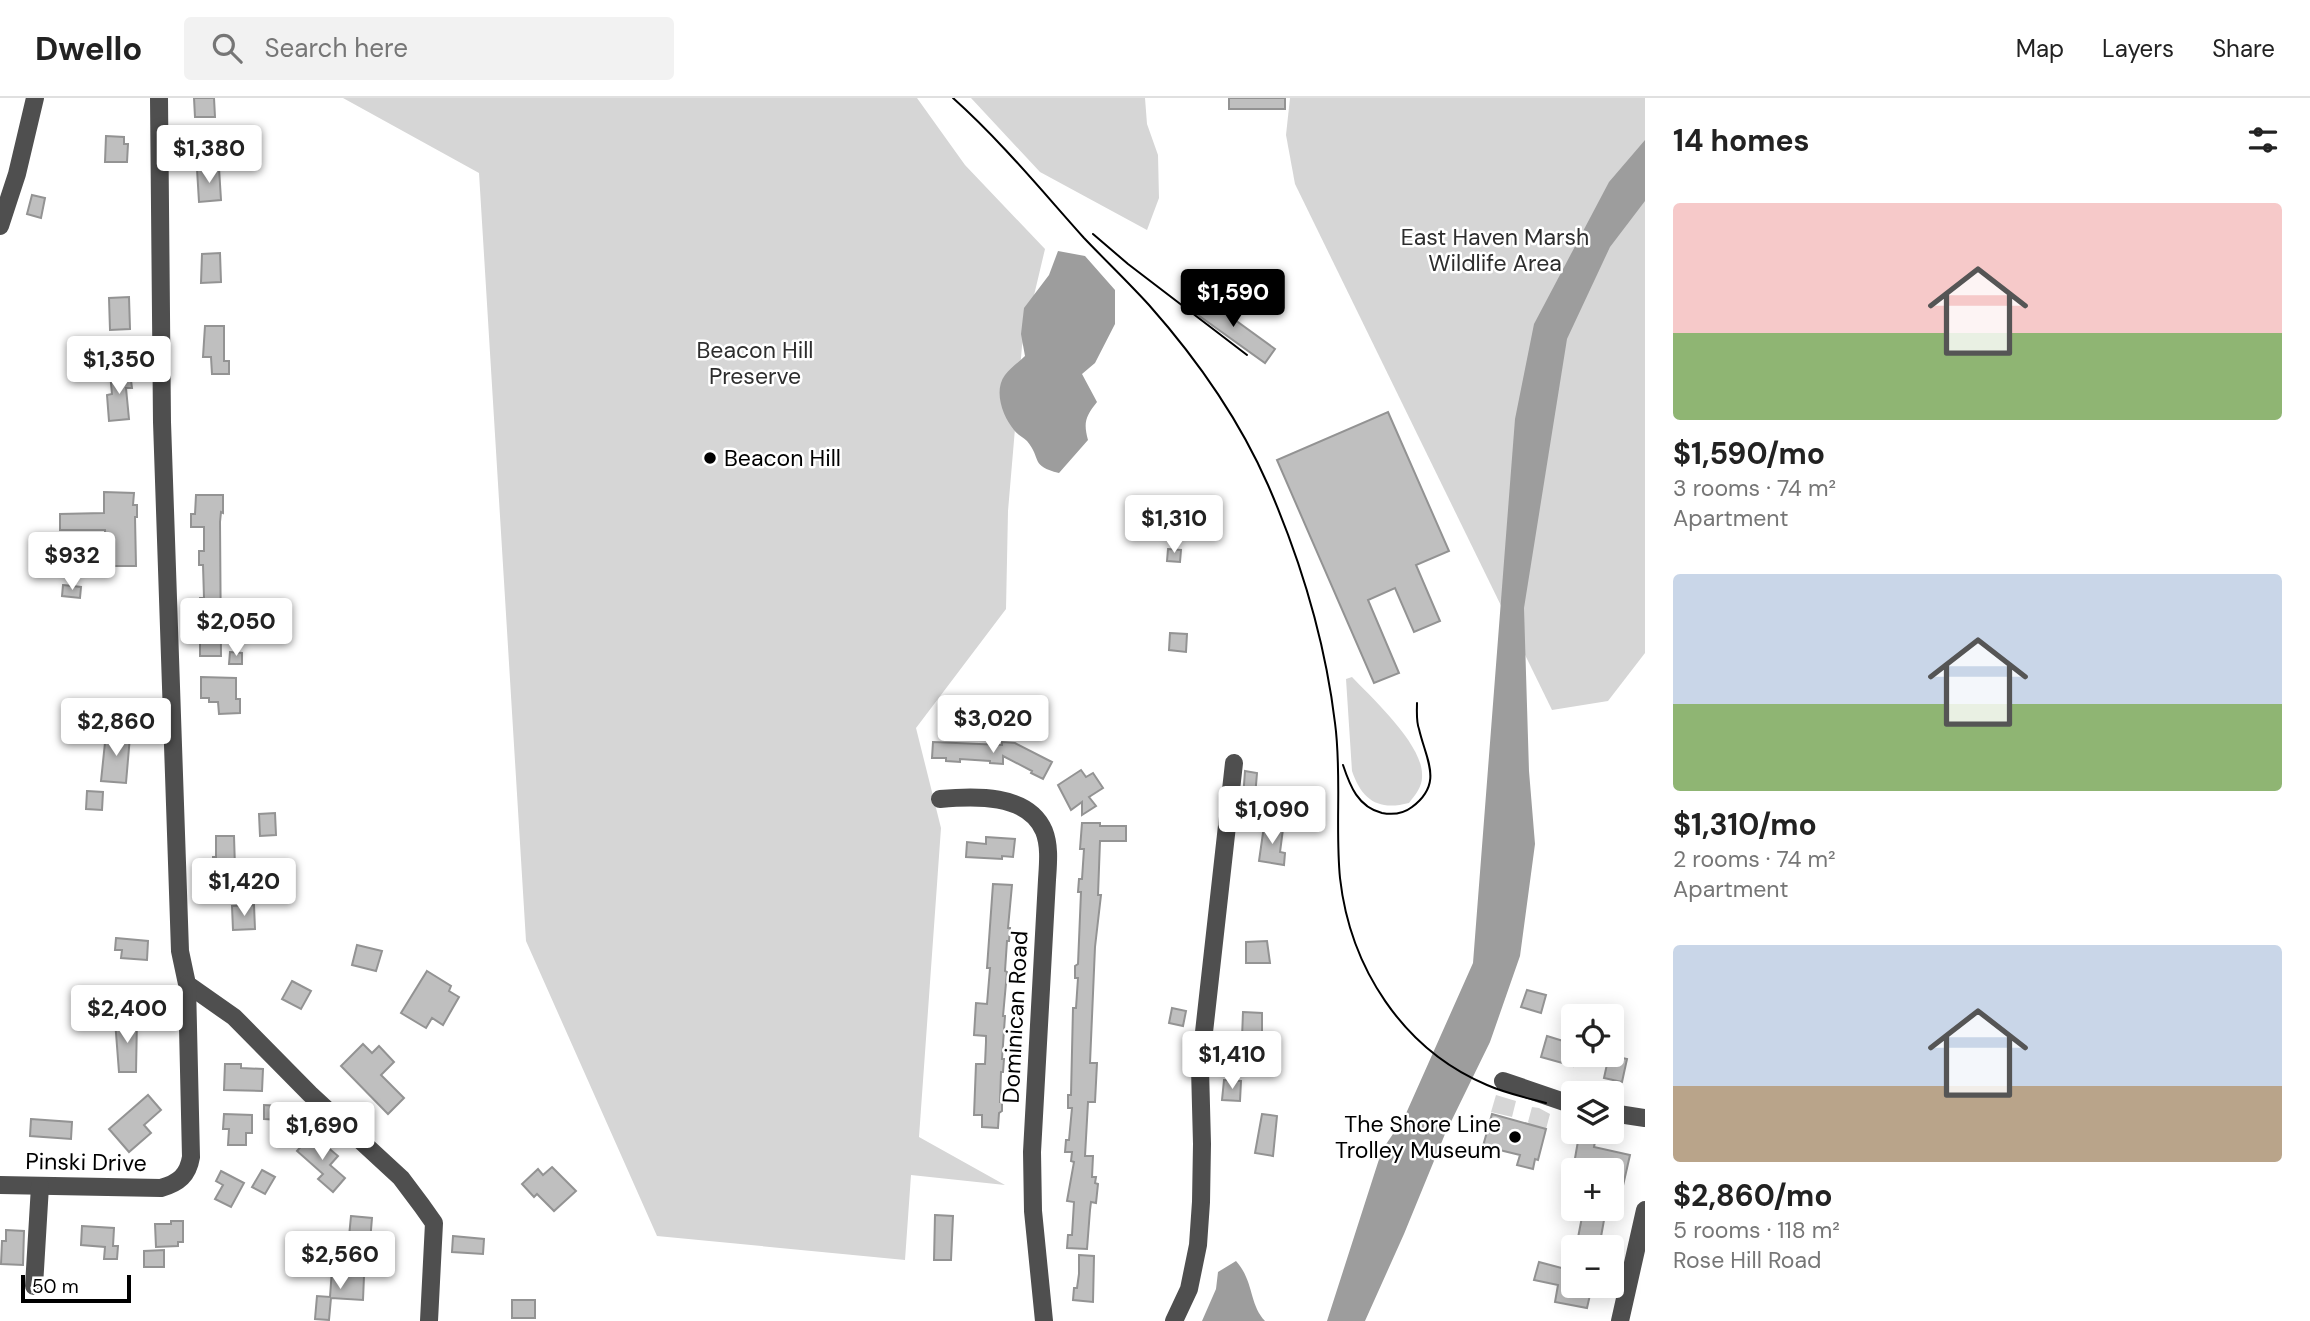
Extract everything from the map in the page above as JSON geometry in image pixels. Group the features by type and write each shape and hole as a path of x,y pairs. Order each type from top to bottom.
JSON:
{"street":[{"path":"0,226 17,174 34,98"},
{"path":"159,98 162,422 169,675 180,951 187,984 234,1017 310,1094 401,1178 422,1206 434,1223 429,1321"},
{"path":"1174,1321 1189,1289 1198,1245 1202,1144 1200,1068 1234,763"},
{"name":"Dominican Road","path":"940,799 982,798 1019,807 1041,826 1047,844 1032,1152 1033,1211 1044,1321"},
{"name":"Pinski Drive","path":"0,1185 161,1188 181,1180 186,1174 191,1157 187,984"},
{"path":"1503,1081 1561,1101"},
{"path":"1624,1115 1645,1118"},
{"path":"34,1286 40,1186"},
{"path":"1620,1321 1645,1210"}],"green space":[{"name":"Beacon Hill Preserve","path":"343,98 917,98 965,165 1045,249 1022,346 1008,511 1006,609 916,728 941,828 919,1137 1005,1185 911,1175 905,1260 657,1236 526,941 479,173"},
{"path":"971,98 1145,98 1147,124 1158,155 1159,198 1147,230 1040,172"},
{"name":"East Haven Marsh Wildlife Area","path":"1290,98 1645,98 1645,653 1608,701 1552,710 1295,184 1286,135"},
{"path":"1352,677 1394,722 1420,762 1421,782 1409,803 1380,804 1366,796 1356,781 1352,771 1346,679"},
{"path":"1496,1095 1516,1101 1512,1117 1491,1112"},
{"path":"1532,1107 1550,1114 1546,1129 1528,1122"}],"shaded area":[{"path":"1645,140 1645,201 1610,247 1567,339 1524,608 1529,771 1535,844 1520,956 1490,1042 1445,1134 1365,1321 1327,1321 1382,1150 1404,1118 1473,963 1515,419 1534,324 1609,182"},
{"path":"1058,251 1085,256 1115,290 1115,324 1095,363 1082,374 1097,402 1086,419 1088,440 1059,473 1040,465 1027,441 1010,425 1000,396 1001,381 1025,356 1021,334 1024,308 1049,275"},
{"path":"1236,1261 1246,1276 1256,1307 1265,1321 1202,1321 1216,1289 1218,1272"}],"building":[{"path":"194,98 214,98 215,117 195,117"},
{"path":"1229,98 1285,98 1285,109 1229,109"},
{"path":"106,136 124,137 124,144 128,144 127,162 105,162"},
{"path":"219,168 221,200 199,202 197,169"},
{"path":"32,195 45,198 41,218 27,214"},
{"path":"220,253 221,282 201,283 202,254"},
{"path":"1202,296 1275,349 1265,363 1191,310"},
{"path":"129,297 130,329 110,330 109,298"},
{"path":"205,326 224,326 224,361 229,361 229,374 212,374 211,357 203,357"},
{"path":"130,372 132,388 126,388 129,419 109,421 107,395 112,394 110,373"},
{"path":"1388,412 1449,551 1416,565 1440,621 1414,632 1395,588 1368,600 1399,673 1374,683 1277,460"},
{"path":"104,492 134,493 133,505 137,505 136,566 112,566 111,544 105,544 105,530 60,530 60,514 104,513"},
{"path":"196,495 223,495 220,522 221,656 200,656 200,643 204,643 204,611 200,611 200,598 204,598 203,565 199,565 199,551 204,551 204,527 191,527"},
{"path":"1168,549 1181,550 1180,562 1167,561"},
{"path":"63,585 81,587 80,598 62,596"},
{"path":"1170,633 1187,634 1186,652 1169,650"},
{"path":"230,652 242,653 242,664 229,664"},
{"path":"201,677 236,678 236,699 240,699 240,713 219,714 218,702 201,698"},
{"path":"957,705 973,706 972,719 956,718"},
{"path":"106,733 130,736 126,783 101,781"},
{"path":"933,742 1002,745 1002,742 1015,743 1052,762 1043,779 1003,756 1003,764 932,758"},
{"path":"1081,770 1086,777 1093,773 1103,788 1089,797 1096,806 1082,815 1082,802 1071,810 1058,785"},
{"path":"1245,771 1257,773 1255,797 1261,798 1259,815 1242,813"},
{"path":"87,791 103,792 102,810 86,809"},
{"path":"275,813 276,835 260,836 259,814"},
{"path":"1082,823 1126,826 1126,841 1100,841 1098,895 1101,895 1095,947 1090,1063 1097,1063 1095,1102 1088,1102 1085,1156 1093,1156 1092,1177 1096,1177 1095,1183 1098,1184 1096,1203 1091,1202 1087,1249 1067,1248 1068,1235 1072,1235 1074,1202 1067,1201 1074,1162 1071,1161 1072,1152 1065,1152 1072,1108 1068,1108 1068,1095 1071,1095 1073,1008 1076,1008 1078,978 1075,978 1075,966 1078,964 1081,892 1078,892 1079,879 1082,879 1084,849 1080,849"},
{"path":"1264,826 1283,829 1280,852 1285,853 1284,865 1259,861"},
{"path":"216,836 234,836 235,868 213,868"},
{"path":"986,837 1015,839 1013,857 966,857 967,842 986,844"},
{"path":"993,884 1012,885 1003,1016 1002,1111 999,1113 998,1128 982,1127 982,1115 974,1115 976,1064 985,1064 986,1042 986,1036 974,1035 976,1003 987,1004"},
{"path":"254,905 255,929 233,930 232,906"},
{"path":"116,938 148,941 147,960 121,958 122,950 115,950"},
{"path":"1267,941 1270,963 1246,963 1246,942"},
{"path":"357,945 382,951 376,971 352,965"},
{"path":"427,971 451,986 449,991 459,997 443,1025 432,1018 426,1028 401,1013"},
{"path":"292,981 311,991 301,1009 282,999"},
{"path":"1527,990 1546,995 1541,1013 1521,1007"},
{"path":"1172,1008 1186,1011 1183,1026 1169,1023"},
{"path":"1243,1012 1262,1013 1262,1038 1269,1038 1269,1051 1249,1050 1250,1038 1242,1038"},
{"path":"137,1019 136,1072 119,1072 115,1020"},
{"path":"1547,1036 1561,1040 1561,1063 1541,1057"},
{"path":"363,1044 372,1053 379,1046 394,1062 381,1075 404,1098 388,1114 341,1066"},
{"path":"1624,1058 1627,1059 1622,1081 1604,1078 1606,1067 1624,1067"},
{"path":"225,1064 263,1069 262,1091 224,1090"},
{"path":"1224,1080 1241,1081 1240,1101 1222,1100"},
{"path":"148,1095 161,1110 144,1125 151,1133 129,1152 109,1129"},
{"path":"264,1105 282,1106 281,1120 264,1119"},
{"path":"224,1114 252,1115 252,1133 246,1133 246,1145 228,1145 229,1129 223,1129"},
{"path":"1262,1114 1277,1116 1273,1156 1255,1153"},
{"name":"The Shore Line Trolley Museum","path":"1492,1114 1546,1129 1533,1169 1517,1165 1520,1155 1483,1146"},
{"path":"31,1119 72,1122 71,1139 30,1136"},
{"path":"312,1134 338,1156 330,1165 345,1178 333,1192 318,1179 323,1174 297,1151"},
{"path":"1577,1144 1595,1144 1594,1147 1630,1155 1624,1181 1624,1158 1575,1158"},
{"path":"552,1167 576,1191 554,1211 537,1194 534,1197 522,1184 538,1169 543,1175"},
{"path":"262,1170 275,1177 265,1194 252,1187"},
{"path":"221,1171 244,1183 231,1207 215,1199 223,1185 216,1181"},
{"path":"935,1215 953,1216 951,1260 934,1260"},
{"path":"351,1216 372,1218 370,1242 367,1242 366,1248 348,1247"},
{"path":"171,1221 183,1221 183,1242 178,1242 178,1246 156,1247 155,1224 171,1224"},
{"path":"1581,1221 1604,1221 1601,1235 1579,1235"},
{"path":"82,1226 114,1228 113,1246 118,1246 117,1259 104,1259 105,1247 81,1245"},
{"path":"6,1230 24,1231 23,1265 1,1264 2,1241 6,1241"},
{"path":"453,1236 484,1239 483,1254 452,1252"},
{"path":"164,1250 164,1267 144,1267 144,1251"},
{"path":"1079,1255 1094,1256 1093,1302 1073,1300 1079,1274"},
{"path":"1539,1262 1561,1268 1561,1298 1589,1298 1587,1308 1555,1302 1558,1285 1534,1280"},
{"path":"332,1269 353,1271 353,1276 364,1276 363,1300 331,1298 329,1320 315,1319 317,1296 330,1297"},
{"path":"512,1300 535,1300 535,1318 512,1318"}],"tram line":[{"path":"953,98 1004,149 1166,325 1200,368 1230,413 1268,485 1301,572 1325,661 1337,742 1340,878 1355,943 1368,973 1385,1001 1406,1027 1430,1050 1487,1085 1546,1103"},
{"path":"1093,234 1247,355"},
{"path":"1343,765 1356,795 1367,806 1390,814 1401,813 1412,807 1422,798 1430,780 1428,761 1417,723 1417,703"}],"place":[{"name":"Beacon Hill","path":"710,458"},
{"name":"The Shore Line Trolley Museum","path":"1515,1137"}]}
